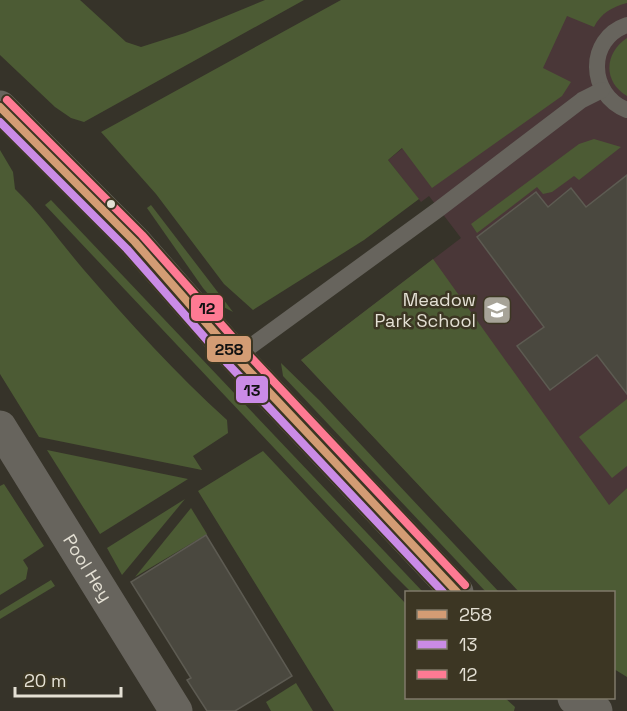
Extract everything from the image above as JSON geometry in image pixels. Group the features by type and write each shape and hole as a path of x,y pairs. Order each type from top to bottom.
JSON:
{"street":[{"path":"0,107 135,242 236,357 456,591"},
{"name":"Pool Hey","path":"0,427 176,711"},
{"path":"558,711 567,699"},
{"path":"576,699 596,711"}],"lane":[{"path":"627,25 608,37 600,49 596,62 602,90 611,102 627,110"},
{"path":"236,357 439,209 582,100 602,90"}],"shaded area":[{"name":"Meadow Park School","path":"494,0 627,0 627,488 521,591 301,360 461,238 429,196 421,202 388,160 403,148"}],"green space":[{"path":"0,0 80,0 126,42 141,47 185,33 265,0 304,0 84,122 71,118 55,107 0,55"},
{"path":"341,0 627,0 627,3 608,11 594,27 567,16 543,68 571,82 562,96 432,188 402,148 388,160 419,199 364,240 253,310 224,284 156,194 101,132"},
{"path":"627,38 627,96 614,83 609,67 614,51"},
{"path":"594,139 621,147 579,180 574,176 552,192 543,194 537,187 477,233 471,224 579,144"},
{"path":"0,150 13,172 15,189 136,328 227,420 228,433 193,456 202,470 39,437 0,374"},
{"path":"51,200 422,591 410,591 392,573 45,205"},
{"path":"151,205 233,312 216,303 203,288 147,208"},
{"path":"433,259 609,505 627,488 627,677 615,670 615,591 518,591 301,360"},
{"path":"281,363 320,401 498,591 485,591 283,376"},
{"path":"627,399 627,466 612,478 579,437"},
{"path":"47,450 188,479 100,534"},
{"path":"263,451 405,603 405,699 506,699 515,707 514,711 334,711 198,491"},
{"path":"4,484 44,546 23,560 28,568 26,579 0,595 0,486"},
{"path":"185,499 122,575 107,548"},
{"path":"191,508 207,534 135,577"},
{"path":"51,580 55,586 0,619 0,611"},
{"path":"296,683 313,711 271,711 266,702"}],"building":[{"path":"627,175 627,394 597,355 550,390 517,346 544,327 477,237 536,192 548,207 571,188 586,207"},
{"path":"206,535 292,676 235,711 207,711 187,680 191,678 131,582"}],"transit line":[{"name":"12","path":"7,100 142,235 244,350 465,585"},
{"name":"258","path":"0,107 135,242 236,357 456,591"},
{"name":"13","path":"0,122 127,249 228,364 442,591"}],"place":[{"name":"Meadow Park School","path":"497,310"}]}
